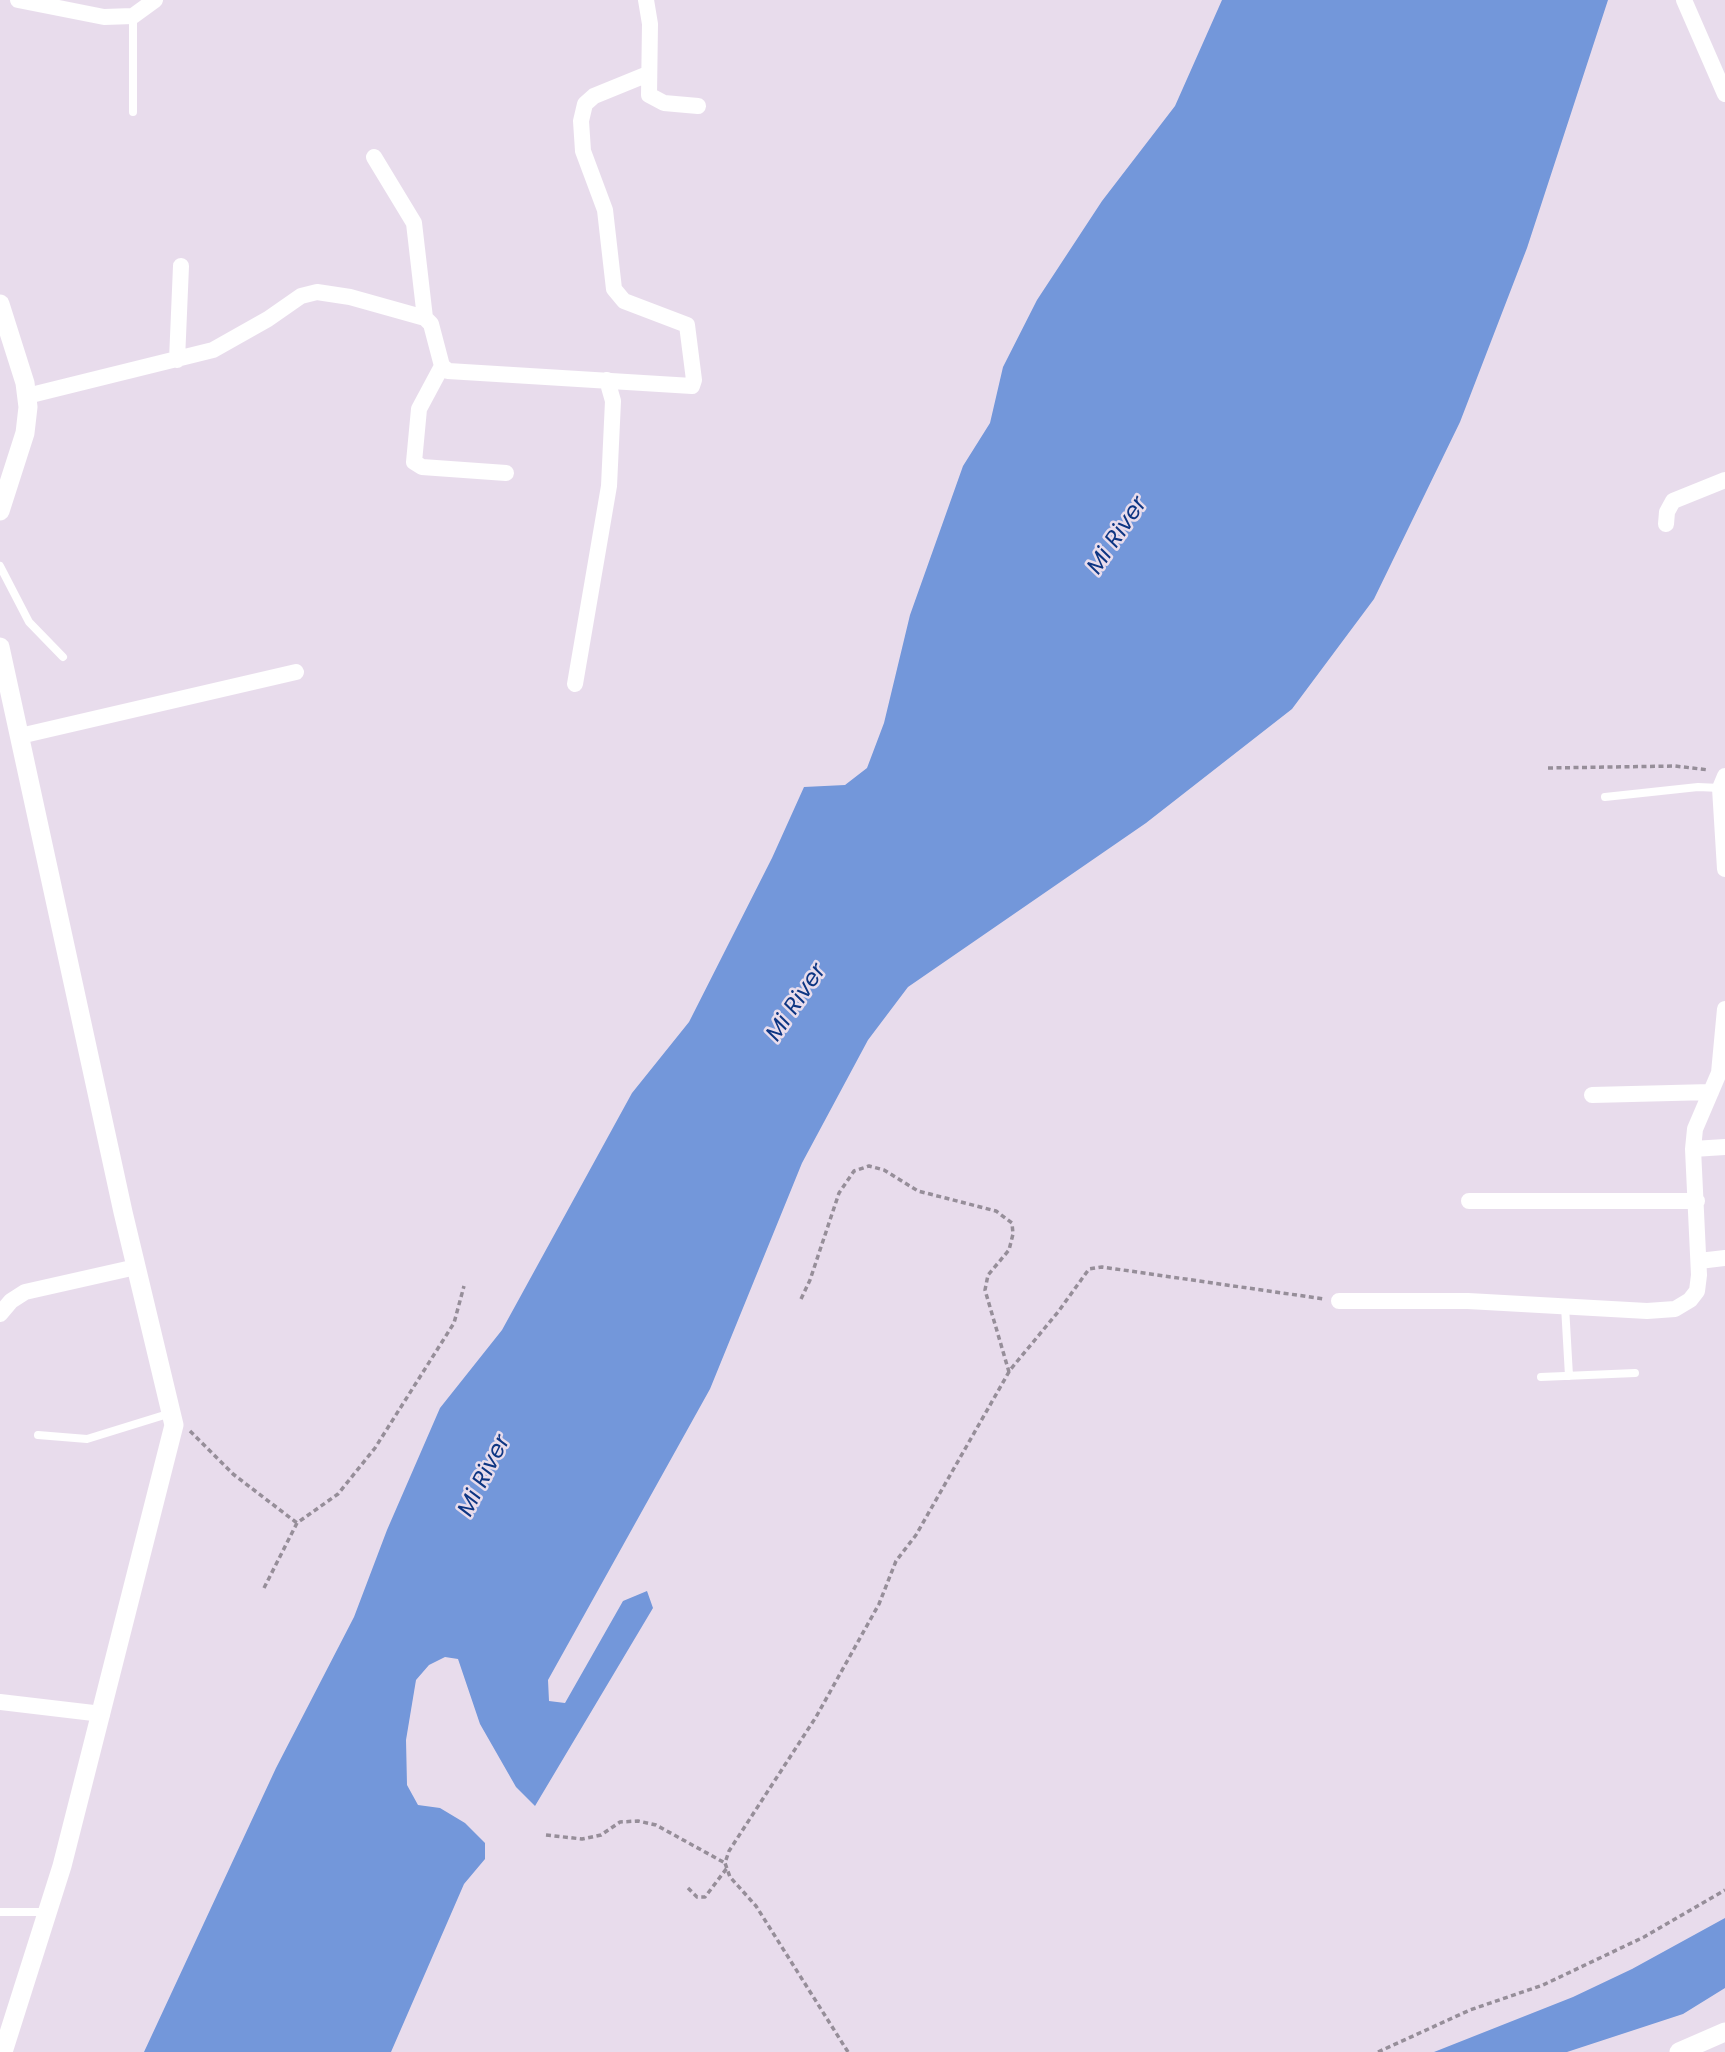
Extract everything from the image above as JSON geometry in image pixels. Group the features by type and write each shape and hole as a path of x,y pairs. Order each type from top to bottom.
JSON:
{"street":[{"path":"18,0 72,13 133,16 155,0"},
{"path":"646,0 650,24 649,94 664,103 698,106"},
{"path":"1685,0 1725,94"},
{"path":"27,396 213,350 268,319 301,296 317,292 350,297 425,318 431,324 442,366 448,371 692,386 694,380 687,325 624,301 614,289 605,210 583,151 581,121 585,104 594,96 648,75"},
{"path":"374,157 414,223 425,318"},
{"path":"177,360 181,266"},
{"path":"0,304 27,396 25,433 0,511"},
{"path":"442,366 419,409 414,462 422,467 506,473"},
{"path":"575,684 609,486 613,401 607,380"},
{"path":"1666,524 1667,512 1674,501 1725,480"},
{"path":"0,647 136,1267 171,1413 173,1437 48,1912 3,2052"},
{"path":"20,736 296,672"},
{"path":"1719,778 1725,869"},
{"path":"1339,1301 1468,1301 1647,1311 1675,1309 1690,1300 1697,1291 1699,1261 1693,1149 1695,1129 1721,1062 1725,1009"},
{"path":"1592,1096 1711,1092"},
{"path":"1693,1149 1725,1147"},
{"path":"1469,1201 1697,1201"},
{"path":"1699,1261 1725,1258"},
{"path":"0,1314 10,1301 25,1292 136,1267"},
{"path":"0,1702 102,1714"},
{"path":"1679,2052 1725,2032"}],"lane":[{"path":"133,16 134,112"},
{"path":"0,566 29,622 63,657"},
{"path":"1605,797 1698,787 1719,778"},
{"path":"1565,1306 1569,1376"},
{"path":"1541,1377 1635,1373"},
{"path":"38,1435 87,1439 171,1413"},
{"path":"0,1912 48,1912"}],"path":[{"path":"1548,768 1675,766 1719,778"},
{"path":"801,1299 839,1193 854,1171 869,1166 884,1170 918,1191 996,1211 1012,1223 1013,1234 1009,1250 988,1275 985,1290 1009,1373"},
{"path":"688,1888 697,1897 705,1897 726,1866 729,1851 816,1717 879,1604 896,1561 916,1535 1009,1373 1089,1269 1102,1267 1339,1301"},
{"path":"264,1588 297,1523 338,1494 374,1448 454,1323 464,1286"},
{"path":"171,1413 233,1474 297,1523"},
{"path":"546,1835 582,1839 601,1835 620,1822 638,1821 656,1825 726,1866 730,1877 756,1906 848,2052"},
{"path":"1377,2052 1470,2010 1543,1985 1644,1937 1725,1890"}],"water":[{"name":"Mi River","path":"1222,0 1608,0 1527,248 1460,422 1374,599 1292,709 1146,823 908,987 868,1040 802,1163 710,1389 548,1680 549,1701 565,1703 623,1601 647,1591 653,1608 535,1806 516,1787 480,1724 458,1659 445,1657 429,1665 416,1680 406,1740 407,1785 418,1805 440,1808 465,1823 485,1843 485,1859 464,1884 391,2052 144,2052 276,1768 354,1617 387,1530 440,1408 502,1330 632,1093 689,1022 772,858 804,787 845,785 867,768 884,723 910,615 963,466 990,423 1003,367 1037,300 1102,201 1175,106"},
{"path":"1725,1918 1725,1988 1683,2014 1567,2052 1434,2052 1573,1997 1632,1969"}]}
